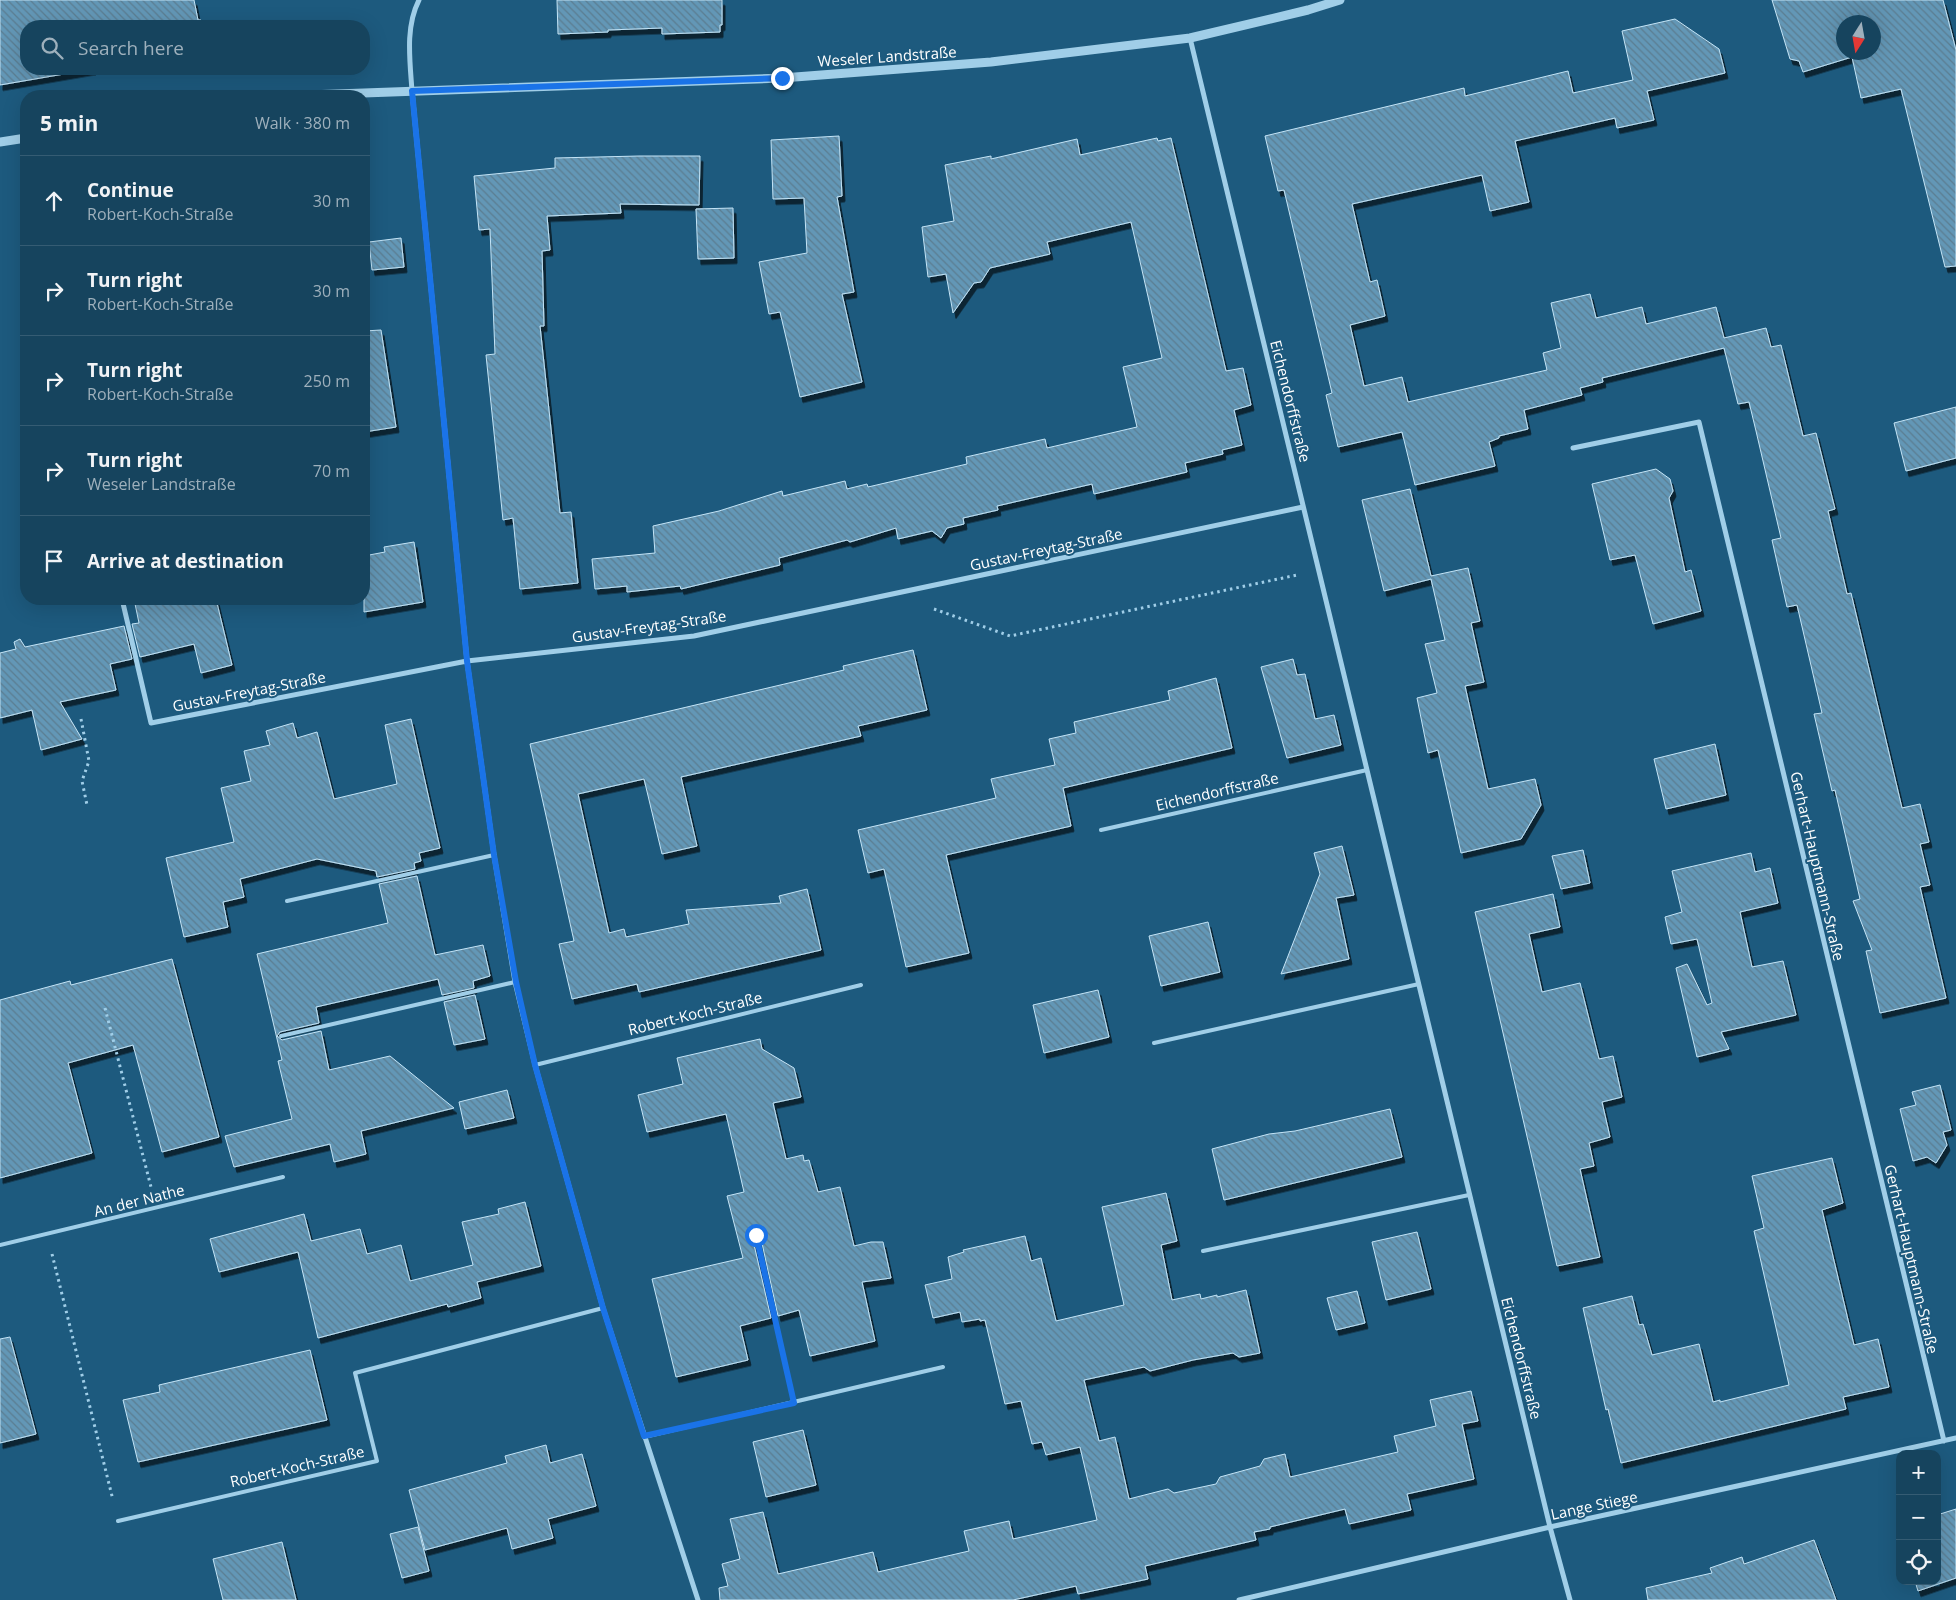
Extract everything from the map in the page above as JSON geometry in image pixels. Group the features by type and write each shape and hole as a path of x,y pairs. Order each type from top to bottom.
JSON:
{"street":[{"path":"419,0 414,11 409,46 412,91 467,661 494,855 516,982 535,1065 603,1308 698,1600"},
{"name":"Weseler Landstraße","path":"370,93 782,78 990,62 1190,38 1308,10 1340,0"},
{"name":"Eichendorffstraße","path":"1190,38 1550,1527 1570,1600"},
{"path":"0,142 20,139"},
{"name":"Gerhart-Hauptmann-Straße","path":"1572,448 1699,422 1944,1441"},
{"name":"Gustav-Freytag-Straße","path":"123,605 150,723 467,661 694,636 1303,506"},
{"name":"Lange Stiege","path":"1239,1600 1550,1527 1956,1438"}],"lane":[{"name":"Eichendorffstraße","path":"1101,830 1367,770"},
{"path":"287,901 494,855"},
{"path":"281,1036 516,982"},
{"path":"1154,1043 1419,984"},
{"name":"Robert-Koch-Straße","path":"535,1065 861,985"},
{"name":"An der Nathe","path":"0,1245 283,1177"},
{"path":"1202,1251 1469,1194"},
{"path":"756,1235 794,1403"},
{"name":"Robert-Koch-Straße","path":"118,1521 378,1460 355,1374 603,1308"},
{"path":"644,1436 794,1403 943,1367"}],"path":[{"path":"894,594 1010,636 1319,570"},
{"path":"81,719 89,761 82,781 87,805"},
{"path":"104,1008 156,1208"},
{"path":"47,1234 118,1521"}],"building":[{"path":"0,0 194,0 198,20 20,20 20,75 58,75 0,85"},
{"path":"557,0 722,0 722,25 720,25 720,32 662,34 662,28 558,34"},
{"path":"1772,0 1943,0 1956,50 1956,266 1945,267 1901,89 1861,98 1853,60 1881,60 1881,15 1836,15 1836,60 1842,60 1803,72 1799,61 1790,59"},
{"path":"1675,19 1719,49 1725,73 1647,91 1654,120 1617,128 1615,118 1515,141 1529,202 1490,211 1482,175 1352,204 1370,282 1377,280 1385,316 1350,325 1364,386 1402,377 1408,402 1547,370 1543,353 1561,348 1551,303 1590,294 1596,318 1642,307 1646,324 1716,307 1724,338 1766,328 1771,347 1781,345 1803,436 1816,433 1835,509 1828,511 1847,594 1851,593 1902,808 1920,804 1929,842 1920,844 1930,885 1920,887 1946,998 1880,1013 1866,951 1872,950 1853,901 1860,899 1835,790 1832,791 1814,714 1822,713 1797,605 1787,607 1772,540 1781,538 1749,402 1738,404 1724,348 1602,378 1603,382 1580,388 1582,395 1524,410 1528,429 1499,436 1499,438 1489,442 1495,466 1415,485 1402,432 1338,447 1326,395 1332,393 1284,190 1278,191 1265,136 1464,88 1465,96 1568,71 1573,93 1633,80 1622,31"},
{"path":"839,136 842,196 837,197 854,292 842,294 862,382 800,397 780,312 769,314 759,262 807,253 804,198 773,199 771,140"},
{"path":"1157,138 1158,141 1171,138 1226,371 1243,368 1251,405 1234,410 1242,445 1222,450 1223,454 1185,463 1187,472 1094,494 1092,484 997,506 998,510 963,518 964,524 947,528 941,538 932,531 898,539 896,528 850,542 847,540 779,558 780,565 681,589 680,586 627,592 627,586 595,589 592,559 655,553 653,526 719,511 782,491 783,496 845,481 847,489 867,484 868,487 967,464 966,457 1045,439 1047,448 1137,427 1123,367 1162,358 1131,222 1047,242 1050,254 990,268 981,282 974,283 953,313 946,274 928,277 922,227 954,221 945,165 991,156 991,159 1077,139 1080,155"},
{"path":"700,156 699,205 620,204 621,213 547,216 550,250 542,251 544,326 540,326 560,513 571,512 578,583 520,589 513,518 503,520 486,355 495,354 490,229 479,230 474,176 555,168 555,158"},
{"path":"733,208 734,258 698,259 696,209"},
{"path":"401,238 404,267 372,270 370,242"},
{"path":"381,330 396,427 370,431 370,331"},
{"path":"1956,407 1956,458 1906,471 1894,423"},
{"path":"1656,469 1670,479 1673,491 1669,498 1685,572 1691,570 1701,611 1653,624 1635,555 1610,560 1592,484"},
{"path":"1410,489 1431,576 1468,568 1480,621 1471,623 1484,682 1465,686 1488,789 1535,779 1541,805 1521,839 1461,853 1438,750 1428,753 1417,698 1437,693 1425,644 1445,640 1431,579 1384,591 1362,500"},
{"path":"414,542 423,602 364,612 364,605 370,605 370,555 385,552 384,547"},
{"path":"135,605 217,605 232,665 201,673 194,644 140,657 132,624 139,623"},
{"path":"124,626 132,659 110,664 116,690 60,702 82,739 41,750 32,710 0,718 0,653 16,649 14,642 20,639 25,647"},
{"path":"913,650 927,710 858,726 861,736 681,777 697,846 662,854 644,779 578,794 609,933 624,929 626,937 689,924 686,910 781,903 779,896 807,889 821,950 639,992 637,984 572,999 559,944 574,941 530,744 844,670 843,666"},
{"path":"1293,659 1297,675 1305,674 1315,719 1334,715 1341,745 1287,758 1261,667"},
{"path":"1216,678 1232,748 1063,788 1071,826 946,855 969,953 906,967 884,869 868,873 858,830 996,798 991,779 1055,765 1049,739 1076,733 1074,722 1170,700 1168,691"},
{"path":"411,719 440,848 419,853 421,861 414,863 415,869 377,877 376,871 317,859 240,879 244,897 223,902 228,927 184,937 166,858 234,842 221,788 251,781 244,751 270,745 266,731 293,723 297,738 317,732 334,799 397,784 385,725"},
{"path":"1715,744 1726,795 1666,809 1654,759"},
{"path":"1342,846 1354,895 1336,898 1349,959 1281,974 1320,874 1314,853"},
{"path":"1583,850 1590,883 1561,889 1552,856"},
{"path":"1751,853 1755,872 1770,868 1778,903 1740,912 1752,967 1783,961 1796,1015 1721,1032 1729,1049 1697,1057 1676,968 1687,964 1707,1005 1712,1003 1697,939 1671,944 1665,917 1682,912 1672,871"},
{"path":"417,876 435,955 483,945 490,976 473,981 474,988 442,995 438,979 316,1007 319,1023 280,1032 277,1036 282,1040 321,1031 329,1070 390,1056 454,1108 361,1131 366,1154 334,1162 330,1144 234,1167 225,1136 292,1119 278,1061 282,1060 257,954 388,923 379,884"},
{"path":"1553,894 1560,927 1529,934 1542,992 1580,983 1599,1059 1613,1056 1622,1097 1602,1102 1610,1137 1589,1143 1594,1166 1580,1169 1600,1257 1557,1266 1475,912"},
{"path":"1208,922 1220,972 1161,986 1149,936"},
{"path":"172,959 219,1137 162,1152 133,1045 68,1063 92,1153 0,1178 0,1000 70,981 71,985"},
{"path":"1098,990 1109,1037 1044,1053 1033,1005"},
{"path":"475,995 485,1039 454,1045 444,1002"},
{"path":"760,1039 762,1049 794,1068 801,1097 773,1103 786,1159 803,1155 804,1161 809,1160 818,1192 840,1187 854,1246 871,1242 883,1242 891,1278 862,1282 875,1341 810,1356 799,1310 778,1316 760,1234 755,1232 752,1236 771,1318 740,1326 748,1360 676,1377 652,1279 743,1258 727,1196 744,1192 726,1114 647,1132 638,1095 683,1084 677,1058"},
{"path":"1940,1085 1951,1130 1943,1132 1947,1145 1936,1163 1927,1157 1913,1161 1900,1109 1916,1105 1912,1092"},
{"path":"507,1090 514,1118 465,1129 459,1102"},
{"path":"1390,1109 1402,1157 1224,1200 1212,1149 1269,1134 1295,1131"},
{"path":"1832,1158 1843,1203 1822,1210 1854,1345 1878,1339 1889,1387 1843,1397 1846,1409 1621,1463 1608,1409 1606,1410 1583,1308 1632,1296 1639,1325 1643,1324 1652,1355 1699,1344 1713,1402 1720,1400 1720,1402 1789,1385 1754,1231 1764,1228 1752,1176"},
{"path":"1166,1193 1177,1241 1161,1245 1172,1300 1200,1294 1201,1299 1217,1295 1217,1297 1246,1290 1260,1353 1239,1357 1233,1353 1193,1360 1150,1371 1144,1367 1084,1380 1099,1441 1115,1437 1129,1499 1168,1489 1174,1493 1216,1484 1220,1477 1260,1466 1264,1459 1285,1454 1290,1477 1398,1452 1394,1436 1436,1426 1430,1400 1471,1391 1478,1421 1462,1424 1474,1479 1407,1494 1411,1510 1349,1524 1345,1509 1270,1527 1270,1529 1254,1532 1256,1540 1145,1566 1148,1579 1078,1594 1076,1586 1013,1600 720,1600 719,1588 728,1586 722,1564 740,1559 730,1519 763,1512 778,1574 873,1552 878,1572 969,1551 964,1531 1009,1521 1013,1539 1097,1520 1080,1447 1046,1455 1042,1442 1032,1444 1021,1401 1005,1404 985,1320 962,1322 960,1312 933,1318 925,1285 952,1279 948,1257 964,1252 963,1250 1025,1236 1031,1261 1041,1258 1056,1321 1124,1305 1102,1207"},
{"path":"525,1202 541,1266 477,1282 481,1298 448,1307 447,1304 318,1338 298,1252 219,1272 210,1239 304,1214 311,1241 360,1229 367,1254 401,1245 410,1281 473,1265 462,1222 499,1214 498,1209"},
{"path":"1417,1232 1431,1289 1386,1300 1372,1242"},
{"path":"1357,1291 1365,1323 1336,1330 1327,1298"},
{"path":"10,1337 36,1434 0,1443 0,1339"},
{"path":"310,1350 327,1420 138,1462 123,1400 160,1392 159,1385"},
{"path":"803,1430 816,1485 766,1497 753,1442"},
{"path":"546,1445 550,1463 582,1454 596,1506 548,1519 553,1538 512,1549 507,1528 425,1550 409,1490 507,1463 505,1456"},
{"path":"1956,1509 1956,1578 1941,1583 1941,1540 1941,1514"},
{"path":"418,1527 429,1571 402,1578 390,1534"},
{"path":"1814,1540 1836,1600 1648,1600 1646,1588 1712,1573 1710,1568 1742,1557 1744,1564"},
{"path":"282,1542 296,1600 223,1600 213,1559"},
{"path":"1916,1585 1936,1585 1918,1591"}],"route":[{"path":"756,1235 794,1403 644,1436 603,1308 535,1065 516,982 494,855 467,661 412,91 735,78 782,78"}]}
